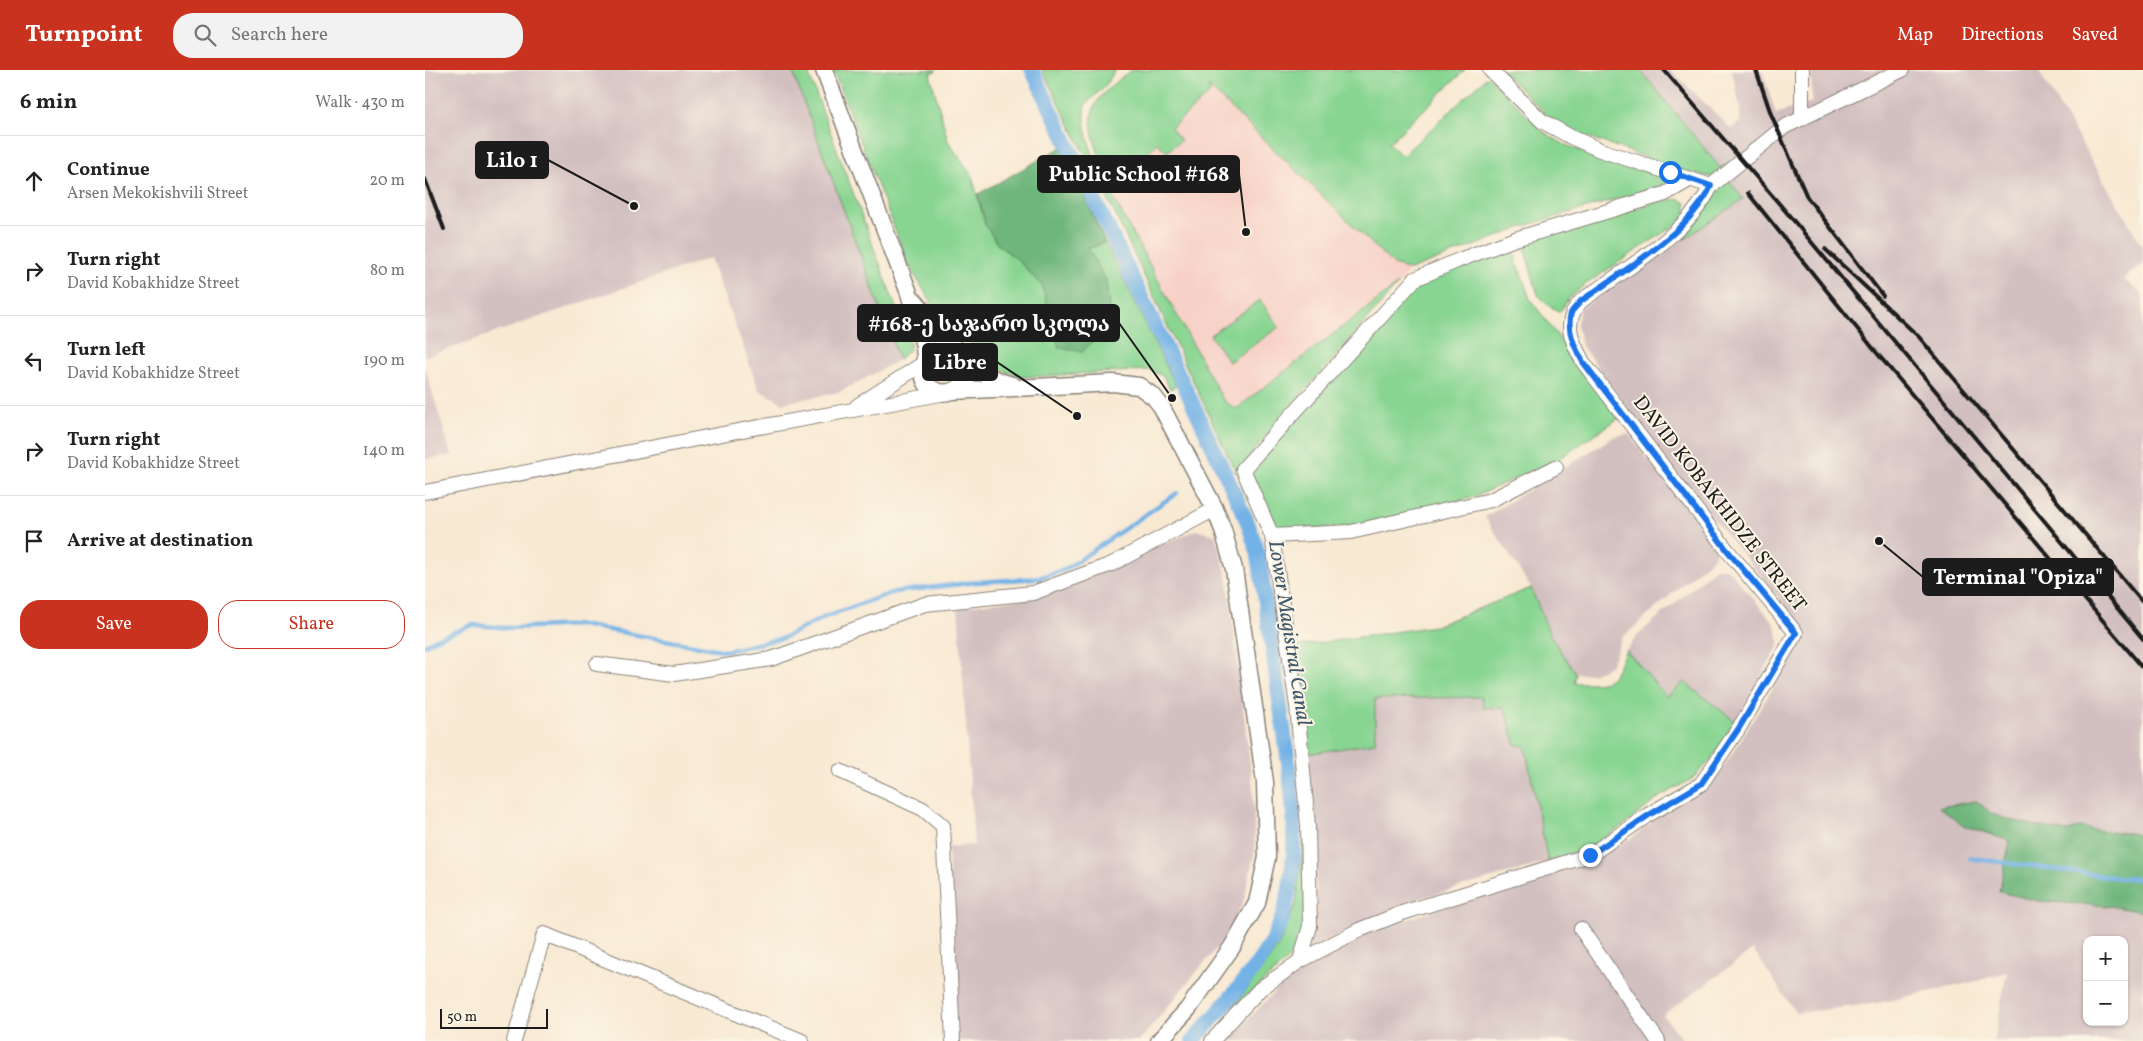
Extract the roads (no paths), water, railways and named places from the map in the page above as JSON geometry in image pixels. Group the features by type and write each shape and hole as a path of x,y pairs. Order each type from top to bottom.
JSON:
{"street":[{"path":"824,70 909,293 924,346 924,377 932,389 950,392 959,388 967,377 968,370 960,354 909,293"},
{"path":"1490,70 1543,121 1571,137 1600,150 1711,186 1784,127 1902,70"},
{"path":"1802,70 1802,119"},
{"path":"1300,960 1310,926 1308,826 1297,706 1272,536 1243,469 1415,279 1515,239 1665,194 1691,179"},
{"name":"DAVID KOBAKHIDZE STREET","path":"1212,1041 1260,989 1300,960 1359,930 1402,913 1590,855 1649,815 1701,784 1739,728 1796,633 1721,542 1583,362 1574,345 1570,325 1572,312 1581,301 1677,232 1707,194 1711,186"},
{"path":"853,409 924,361 939,348 960,354 991,377 1021,387"},
{"path":"425,492 950,392 1113,383 1139,386 1147,390 1161,406 1215,509 1229,548 1234,569 1265,782 1267,858 1257,903 1232,947 1188,1009 1159,1041"},
{"path":"1272,536 1351,532 1491,500 1556,467"},
{"path":"597,664 674,674 771,659 925,604 1033,593 1112,564 1215,509"},
{"path":"840,771 923,809 943,826 953,1041"},
{"path":"1581,929 1618,986 1658,1041"},
{"path":"514,1041 544,934 802,1041"}],"waterway":[{"name":"Lower Magistral Canal","path":"1032,70 1191,400 1247,521 1258,553 1288,756 1293,810 1293,863 1283,915 1268,948 1244,981 1193,1041"},
{"path":"425,645 472,625 509,628 581,625 726,651 783,638 827,616 894,592 977,582 1039,578 1066,569 1177,493"},
{"path":"1970,858 2119,878 2143,879"}],"railway":[{"path":"1664,70 1788,214 2143,639"},
{"path":"1756,70 1771,114 1807,197 1883,296"},
{"path":"425,179 444,229"},
{"path":"1748,193 1876,352 2143,668"},
{"path":"1825,249 1919,337 2143,603"}],"place":[{"name":"Lilo 1","path":"634,206"},
{"name":"Public School #168","path":"1246,232"},
{"name":"#168-ე საჯარო სკოლა","path":"1172,398"},
{"name":"Libre","path":"1077,416"},
{"name":"Terminal \"Opiza\"","path":"1879,541"}]}
